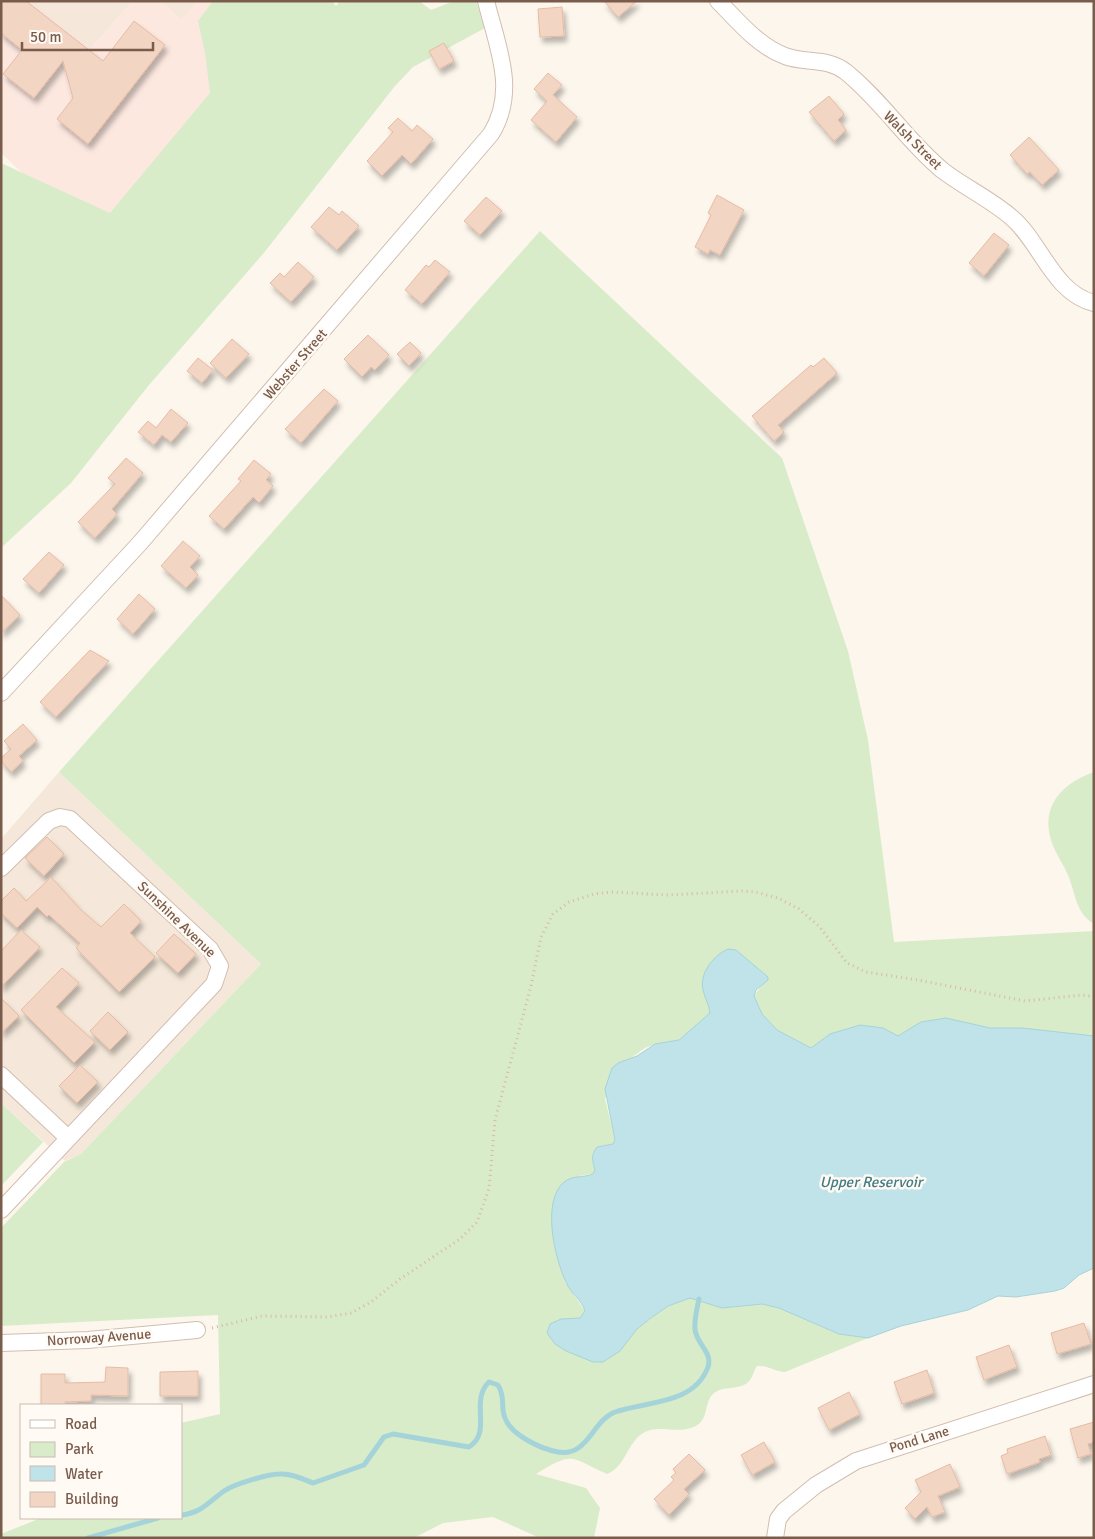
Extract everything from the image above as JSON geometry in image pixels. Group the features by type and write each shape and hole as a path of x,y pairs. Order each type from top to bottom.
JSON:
{"street":[{"name":"Webster Street","path":"1,693 140,543 487,140 503,111 505,88 503,66 486,1"},
{"name":"Walsh Street","path":"718,1 755,37 775,52 788,57 825,62 846,72 943,170 1011,217 1031,238 1056,276 1077,295 1094,303"},
{"name":"Sunshine Avenue","path":"1,868 49,820 60,817 70,819 210,949 219,960 220,972 214,984 1,1210"},
{"path":"1,1075 68,1138"},
{"name":"Norroway Avenue","path":"1,1343 88,1340 197,1330"},
{"name":"Pond Lane","path":"771,1537 778,1519 784,1511 816,1485 856,1461 1094,1384"}],"path":[{"path":"197,1330 262,1316 327,1317 351,1313 371,1302 460,1239 477,1222 490,1189 495,1120 541,937 553,914 569,902 594,894 612,892 668,895 742,890 761,893 783,901 805,914 819,926 847,963 866,972 1025,1001 1082,995 1094,997"}],"shaded area":[{"path":"1,1 29,1 91,48 133,1 160,1 181,20 198,1 280,1 107,253 1,153"},
{"path":"29,1 133,1 91,48"},
{"path":"160,1 198,1 181,20"},
{"path":"59,772 261,964 81,1154 65,1161 1,1103 1,839"}],"green space":[{"path":"213,1 332,1 336,6 340,1 419,1 431,10 454,1 476,1 485,28 413,67 395,86 263,254 149,385 71,483 1,548 1,163 110,213 210,93 205,53 198,21"},
{"path":"540,231 782,458 848,651 868,740 894,942 1094,931 1094,1042 919,1024 898,1036 883,1028 860,1025 830,1034 811,1048 777,1030 762,1014 754,996 762,985 708,969 704,987 710,1013 692,1030 673,1043 648,1046 629,1059 618,1063 605,1099 615,1140 613,1144 597,1147 595,1150 593,1163 595,1170 593,1174 578,1176 555,1245 565,1282 585,1311 580,1318 561,1319 570,1353 575,1354 637,1329 668,1306 690,1298 722,1308 762,1304 779,1308 839,1334 868,1338 785,1372 757,1366 746,1384 721,1390 712,1395 709,1399 704,1418 697,1425 679,1430 656,1429 645,1432 634,1441 618,1466 607,1474 579,1461 566,1459 536,1474 586,1488 600,1508 594,1538 540,1538 493,1517 443,1523 414,1538 1,1538 1,1534 38,1519 182,1519 182,1423 220,1414 218,1315 1,1326 1,1228 64,1162 81,1154 261,964 59,772"},
{"path":"1094,772 1094,924 1083,914 1077,902 1068,875 1054,848 1048,822 1054,801 1061,792 1081,777"},
{"path":"1,1103 43,1142 1,1186"}],"water":[{"name":"Upper Reservoir","path":"728,949 736,950 768,977 768,980 756,990 754,996 762,1014 777,1030 811,1048 830,1034 860,1025 883,1028 898,1036 921,1022 946,1018 990,1028 1022,1028 1094,1036 1094,1268 1079,1275 1064,1288 1055,1291 1016,1297 998,1296 968,1310 901,1326 868,1338 839,1334 779,1308 762,1304 722,1308 690,1298 668,1306 651,1318 637,1329 620,1351 603,1362 593,1362 566,1351 555,1344 547,1333 550,1324 561,1319 580,1318 585,1311 568,1286 554,1246 552,1216 553,1203 557,1191 567,1180 593,1174 595,1170 593,1158 595,1150 597,1147 613,1144 615,1140 605,1089 612,1068 618,1063 637,1056 655,1044 679,1040 710,1013 703,990 703,977 713,960"}],"building":[{"path":"1,1 26,1 103,61 134,21 165,45 88,144 57,119 73,98 63,61 34,98 3,74 22,50 1,33"},
{"path":"604,1 637,1 618,17"},
{"path":"562,7 564,36 540,37 538,9"},
{"path":"444,43 454,61 439,69 429,51"},
{"path":"548,73 562,85 553,95 577,117 556,142 531,120 547,101 534,89"},
{"path":"829,96 844,114 838,120 846,130 834,141 809,112"},
{"path":"398,118 412,131 417,125 433,139 411,164 402,155 382,176 367,161 393,132 388,128"},
{"path":"1029,137 1059,170 1042,185 1030,172 1027,174 1010,155"},
{"path":"717,195 744,210 720,255 710,250 708,254 695,247 711,215 708,213"},
{"path":"486,197 502,211 480,235 464,221"},
{"path":"329,207 339,215 342,211 359,226 337,250 311,227"},
{"path":"994,233 1009,245 984,276 969,263"},
{"path":"435,260 450,272 422,304 405,290 426,265 429,267"},
{"path":"298,262 314,277 291,302 270,283 280,273 284,277"},
{"path":"368,335 389,355 375,370 371,367 362,377 344,359"},
{"path":"232,339 249,354 226,378 210,363"},
{"path":"410,342 421,353 409,366 397,354"},
{"path":"198,358 213,370 202,383 187,371"},
{"path":"824,358 837,373 778,425 784,432 774,441 752,416 811,365 813,367"},
{"path":"324,389 338,401 301,443 285,429"},
{"path":"171,409 188,423 171,442 162,435 154,445 138,432 148,421 156,428"},
{"path":"126,458 143,473 112,509 117,514 95,538 78,522 115,484 108,478"},
{"path":"254,460 271,474 266,480 273,486 259,503 253,497 224,529 209,516 241,481 238,479"},
{"path":"183,541 200,556 190,567 198,575 186,588 161,566"},
{"path":"49,552 64,565 39,593 23,579"},
{"path":"139,594 155,609 133,634 117,619"},
{"path":"1,595 20,615 1,633"},
{"path":"90,650 109,661 56,717 40,702"},
{"path":"23,724 37,740 19,756 23,761 11,772 1,761 1,758 11,749 4,741"},
{"path":"47,837 64,854 44,876 25,858"},
{"path":"51,877 81,910 101,927 124,904 141,921 130,933 155,957 119,992 76,948 80,943 49,915 47,917 37,907 17,928 1,913 1,901 14,888 26,901"},
{"path":"21,930 40,947 1,987 1,951"},
{"path":"174,934 196,954 178,973 156,953"},
{"path":"62,968 79,983 56,1007 95,1042 74,1063 21,1010"},
{"path":"1,998 19,1016 1,1033"},
{"path":"108,1012 128,1032 110,1050 90,1031"},
{"path":"80,1065 98,1082 77,1103 59,1086"},
{"path":"1084,1323 1091,1344 1057,1354 1051,1333"},
{"path":"1009,1345 1017,1367 984,1380 976,1357"},
{"path":"106,1367 128,1368 128,1396 91,1395 91,1401 41,1404 41,1374 65,1374 65,1383 105,1382"},
{"path":"927,1370 934,1393 902,1404 894,1382"},
{"path":"198,1371 198,1396 160,1396 160,1372"},
{"path":"849,1392 860,1414 829,1430 818,1408"},
{"path":"1094,1422 1094,1442 1088,1444 1091,1454 1078,1458 1070,1429"},
{"path":"1045,1436 1051,1455 1039,1459 1040,1462 1007,1474 1001,1456 1008,1453 1007,1449"},
{"path":"764,1442 775,1462 752,1475 741,1455"},
{"path":"689,1454 705,1470 684,1489 689,1494 669,1515 654,1499 674,1480 671,1477 676,1473 673,1469"},
{"path":"950,1464 960,1487 938,1496 945,1512 932,1517 927,1507 915,1519 905,1508 921,1492 915,1480"}],"waterway":[{"path":"182,1515 199,1510 229,1488 260,1478 275,1474 288,1474 313,1483 364,1465 384,1437 393,1434 469,1447 476,1441 479,1433 481,1425 481,1398 483,1390 489,1382 498,1385 502,1394 505,1418 513,1430 527,1440 551,1450 568,1452 576,1449 583,1444 607,1417 615,1412 668,1400 692,1389 701,1379 709,1362 695,1329 699,1299"},
{"path":"88,1538 154,1519"}]}
